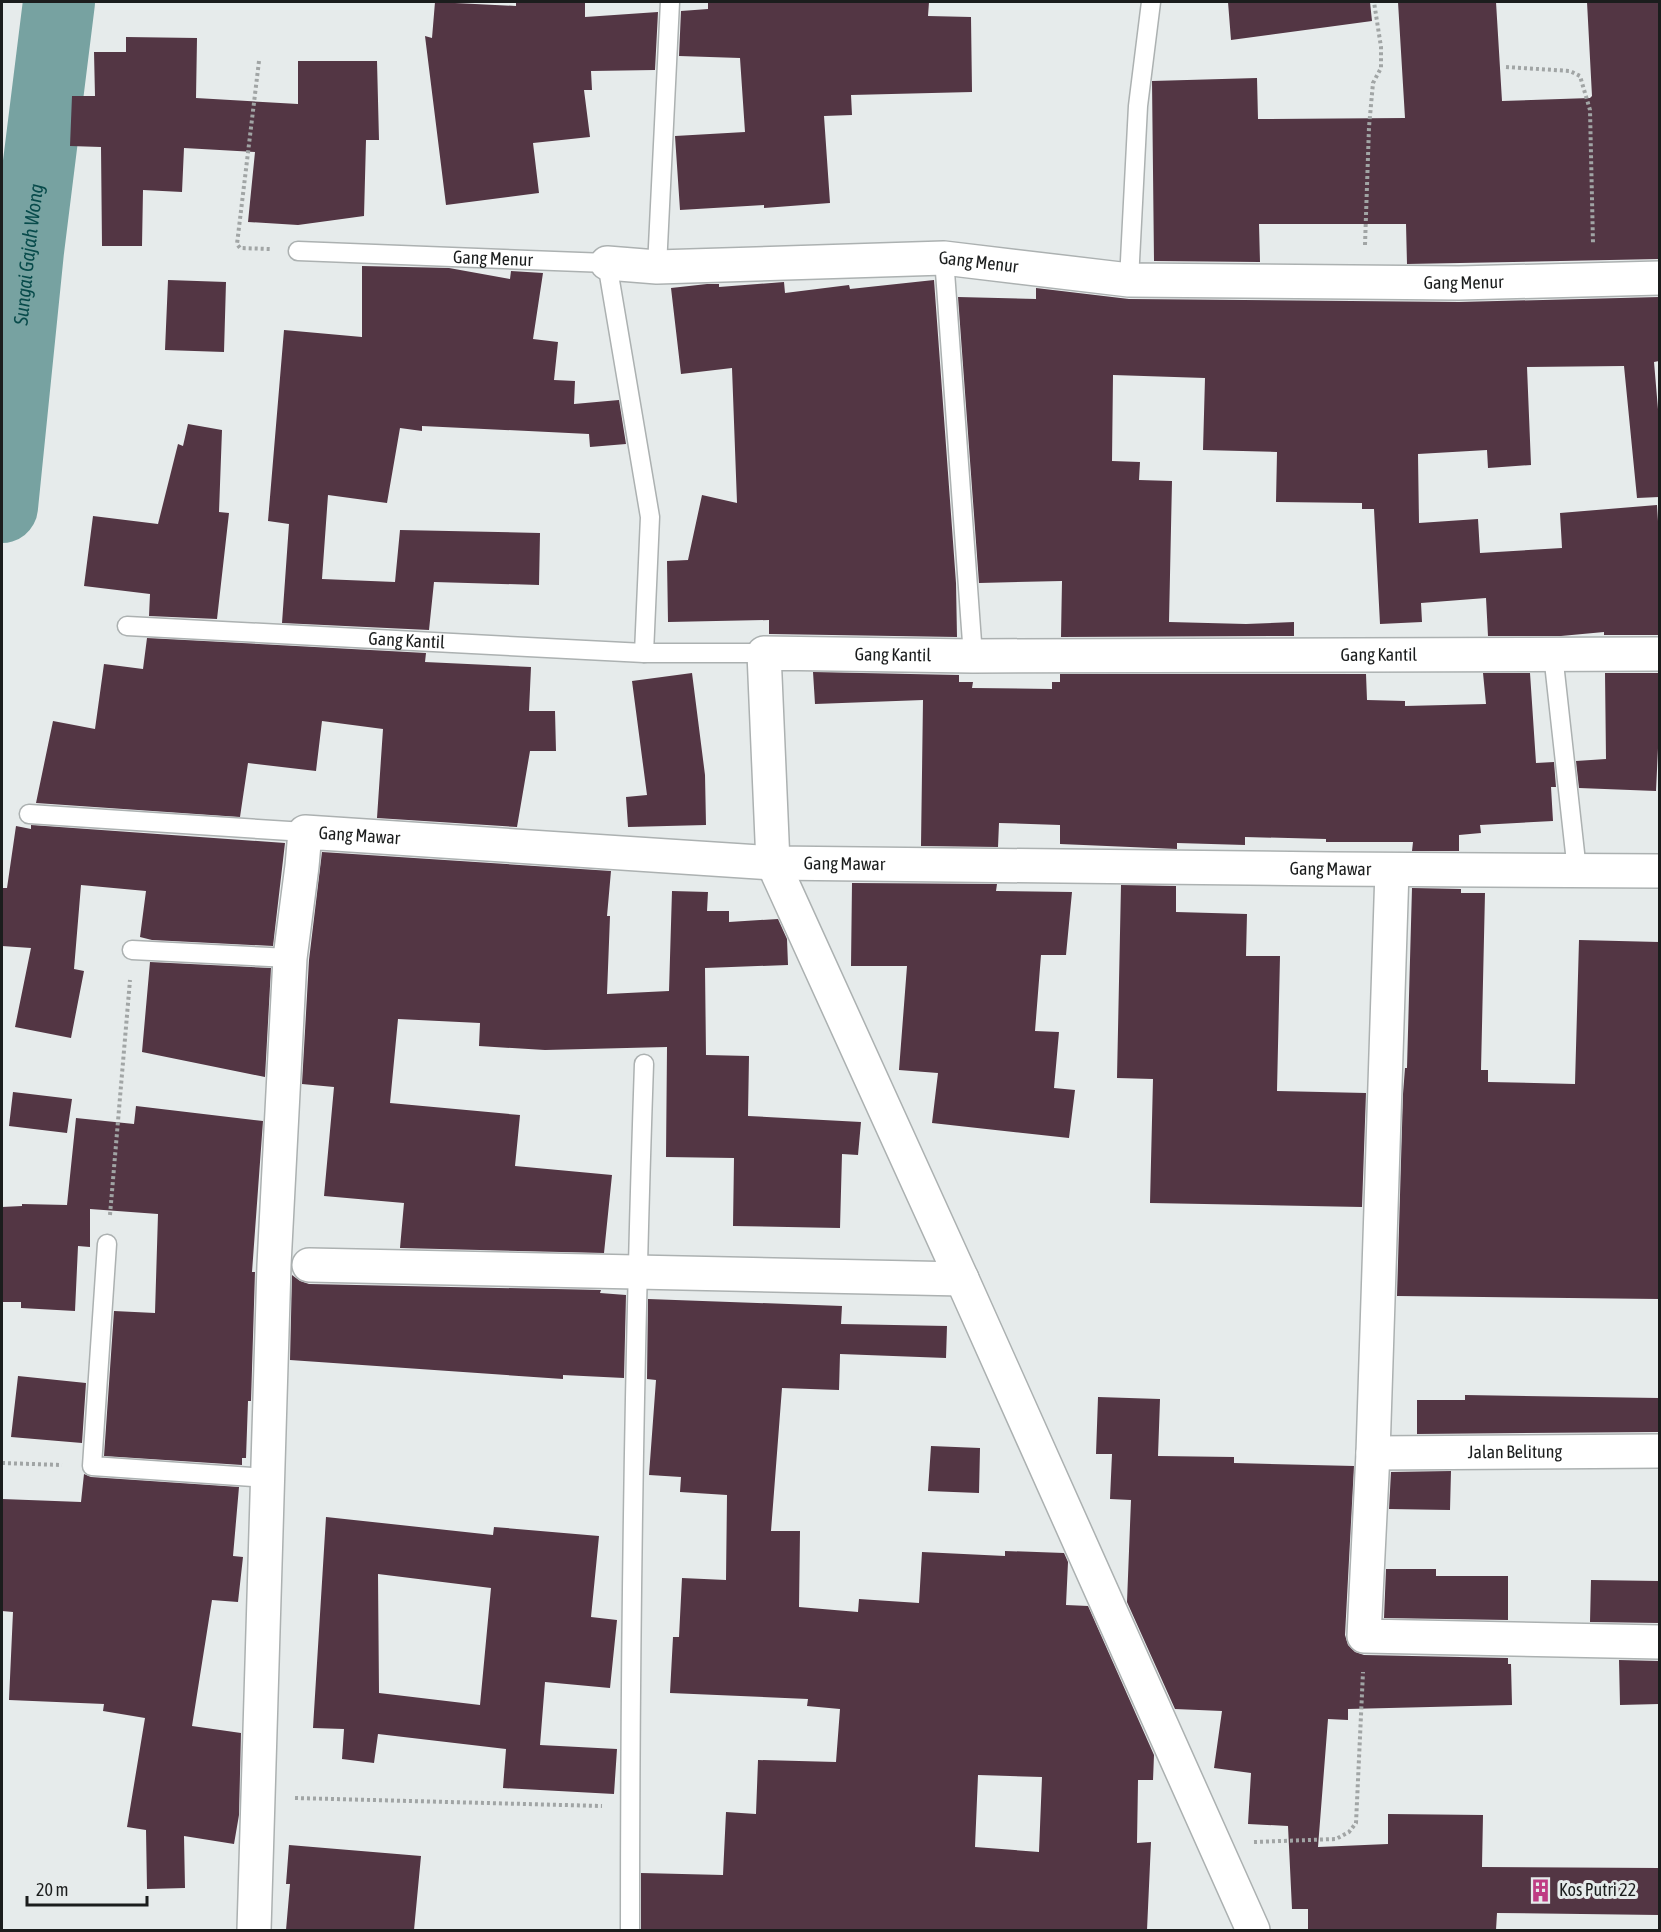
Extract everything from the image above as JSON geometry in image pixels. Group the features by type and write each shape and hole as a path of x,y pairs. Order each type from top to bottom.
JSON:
{"street":[{"name":"Gang Menur","path":"607,263 657,267 944,258 1129,280 1460,283 1659,278"},
{"name":"Gang Kantil","path":"764,653 973,656 1659,654"},
{"path":"764,653 773,863 1253,1930"},
{"path":"254,1930 274,1265 290,958 304,832"},
{"name":"Gang Mawar","path":"304,832 773,863 1659,871"},
{"path":"1392,870 1373,1453 1364,1636 1659,1642"},
{"path":"309,1265 962,1279"},
{"name":"Jalan Belitung","path":"1373,1453 1659,1451"}],"lane":[{"path":"657,267 670,2"},
{"path":"1129,280 1138,106 1151,2"},
{"name":"Gang Menur","path":"298,251 607,263"},
{"path":"944,258 973,656"},
{"path":"607,263 650,517 644,653"},
{"name":"Gang Kantil","path":"127,626 644,653 764,653"},
{"path":"1553,654 1577,870"},
{"name":"Gang Mawar","path":"29,814 304,832"},
{"path":"132,950 290,958"},
{"path":"630,1930 637,1272 644,1064"},
{"path":"107,1244 92,1466 267,1478"}],"path":[{"path":"1364,282 1369,127 1373,83 1381,68 1381,47 1374,2"},
{"path":"260,61 237,244 240,248 298,251"},
{"path":"1506,67 1570,70 1580,76 1590,110 1594,279"},
{"path":"107,1244 132,950"},
{"path":"2,1463 92,1466"},
{"path":"1214,1844 1336,1839 1349,1832 1356,1822 1364,1636"},
{"path":"258,1797 630,1807"}],"building":[{"path":"435,2 516,6 516,2 585,2 585,17 658,12 655,70 591,71 592,90 584,90 590,137 533,143 539,193 446,205 425,36 432,38"},
{"path":"708,2 929,2 928,16 971,17 972,92 851,95 852,115 824,116 830,203 764,208 764,205 680,210 675,136 745,132 740,58 679,56 681,11 708,9"},
{"path":"1228,2 1370,2 1372,21 1231,40"},
{"path":"1398,2 1496,2 1502,101 1590,98 1592,96 1587,2 1659,2 1659,259 1407,264 1406,224 1259,224 1260,262 1154,261 1152,81 1257,78 1258,119 1405,118"},
{"path":"126,37 197,38 196,98 298,104 298,61 377,61 379,140 366,140 364,216 298,225 248,222 255,152 184,148 182,192 143,190 142,246 102,246 101,147 70,146 72,96 95,96 94,52 126,52"},
{"path":"362,266 449,268 510,279 511,271 543,273 533,339 558,342 554,380 575,381 574,404 619,400 626,444 590,447 589,434 422,426 422,431 400,428 387,503 328,495 322,579 395,582 400,530 540,533 539,585 434,582 429,630 282,623 289,524 268,521 284,330 362,337"},
{"path":"168,280 226,282 224,352 165,350"},
{"path":"934,280 956,583 957,637 769,634 769,620 668,622 667,561 688,560 702,495 737,503 732,368 681,374 671,288 707,284 719,284 719,287 784,282 785,293 849,285 850,289"},
{"path":"1036,288 1129,299 1459,302 1659,297 1659,361 1654,362 1659,421 1659,497 1637,498 1624,366 1527,367 1531,465 1488,468 1487,450 1418,454 1419,523 1478,519 1480,553 1562,548 1560,513 1657,505 1659,635 1604,635 1604,632 1561,636 1488,636 1486,598 1421,603 1422,622 1380,624 1374,509 1362,509 1362,503 1276,502 1277,452 1203,450 1205,378 1113,375 1112,461 1140,462 1139,480 1172,481 1169,622 1246,624 1294,622 1294,636 1061,637 1062,581 979,583 958,297 1036,299"},
{"path":"188,424 222,430 219,512 229,513 217,619 149,616 150,594 84,586 93,516 158,524 178,444 183,446"},
{"path":"147,638 426,653 425,662 531,667 529,711 555,711 556,751 530,751 517,827 377,818 383,729 322,721 316,771 248,763 240,817 36,803 53,721 95,729 104,664 143,669"},
{"path":"813,672 959,675 959,682 973,682 972,688 1052,689 1052,682 1060,682 1060,674 1366,674 1367,700 1405,701 1405,706 1486,704 1483,673 1530,673 1536,763 1554,762 1556,787 1551,787 1553,821 1480,825 1481,833 1459,835 1459,851 1412,851 1413,842 1326,842 1326,839 1245,837 1245,845 1177,843 1177,849 1060,844 1060,825 999,823 998,847 921,846 923,700 815,704"},
{"path":"692,673 705,775 706,825 628,827 626,797 647,795 632,681"},
{"path":"1605,673 1659,673 1656,791 1579,788 1576,761 1606,759"},
{"path":"31,825 285,843 273,946 152,940 140,937 146,891 81,885 74,969 84,971 71,1038 15,1027 31,948 2,946 2,888 7,888 16,826 31,829"},
{"path":"322,852 611,871 607,916 610,916 607,994 669,991 672,891 708,892 707,911 729,911 729,922 778,919 787,939 788,965 705,968 706,1055 749,1056 748,1116 861,1122 858,1155 842,1154 840,1228 733,1226 734,1158 666,1157 667,1047 545,1050 479,1046 480,1023 398,1019 390,1103 520,1115 515,1166 612,1175 604,1253 400,1248 404,1203 324,1196 334,1087 302,1084 309,960"},
{"path":"852,883 997,884 996,891 1072,892 1066,955 1041,955 1035,1031 1059,1032 1054,1088 1075,1090 1069,1138 932,1123 938,1073 899,1070 907,966 851,966"},
{"path":"1121,885 1176,886 1176,912 1247,914 1246,956 1280,956 1277,1091 1366,1093 1362,1207 1150,1203 1153,1079 1117,1078"},
{"path":"1412,888 1461,889 1461,893 1485,893 1481,1070 1488,1070 1488,1082 1575,1084 1579,940 1659,942 1659,1299 1397,1296"},
{"path":"150,962 271,968 265,1077 142,1052"},
{"path":"13,1092 72,1099 67,1133 9,1126"},
{"path":"136,1106 263,1121 252,1272 255,1272 251,1401 248,1401 246,1458 242,1458 242,1465 104,1456 114,1311 155,1313 158,1214 90,1209 90,1247 78,1246 75,1311 21,1308 21,1302 2,1302 2,1207 22,1206 22,1204 67,1205 76,1118 134,1124"},
{"path":"292,1275 309,1284 601,1290 600,1293 626,1295 624,1378 563,1375 563,1379 290,1360"},
{"path":"648,1299 842,1306 841,1324 947,1326 946,1358 840,1354 839,1390 782,1388 771,1531 800,1531 799,1607 858,1612 859,1599 919,1603 922,1552 1005,1556 1005,1551 1064,1553 1068,1562 1066,1605 1088,1606 1154,1755 1153,1780 1138,1780 1137,1843 1151,1842 1147,1930 641,1930 641,1873 723,1875 726,1812 756,1814 758,1760 836,1762 840,1709 807,1706 808,1699 670,1693 673,1637 679,1637 682,1578 726,1580 727,1495 680,1492 681,1477 649,1475 656,1380 647,1379","holes":["978,1775 1042,1777 1039,1852 975,1847"]},
{"path":"18,1376 86,1383 82,1443 11,1437"},
{"path":"1465,1395 1659,1398 1659,1432 1417,1434 1417,1400 1465,1400"},
{"path":"1098,1397 1160,1399 1158,1456 1234,1457 1234,1463 1354,1466 1345,1635 1348,1645 1355,1652 1364,1655 1508,1658 1508,1664 1511,1664 1512,1705 1348,1709 1348,1720 1328,1719 1318,1847 1388,1844 1388,1814 1483,1815 1482,1867 1659,1868 1659,1915 1497,1913 1496,1930 1308,1930 1308,1909 1292,1909 1288,1826 1248,1824 1251,1773 1214,1768 1222,1711 1175,1709 1127,1602 1131,1500 1110,1499 1112,1454 1096,1454"},
{"path":"931,1446 980,1448 979,1493 928,1491"},
{"path":"1451,1471 1450,1510 1389,1509 1391,1472"},
{"path":"84,1474 91,1477 239,1487 233,1556 243,1557 238,1602 212,1600 192,1726 241,1733 239,1815 234,1844 184,1836 185,1888 147,1889 146,1830 127,1827 145,1718 103,1711 104,1704 9,1700 13,1612 2,1611 2,1499 81,1502"},
{"path":"326,1517 493,1535 494,1527 599,1536 591,1617 617,1620 610,1688 545,1682 540,1745 617,1749 614,1794 503,1788 506,1749 378,1734 374,1763 342,1759 344,1729 313,1728","holes":["378,1574 491,1588 480,1705 379,1693"]},
{"path":"1386,1569 1436,1569 1436,1576 1508,1576 1508,1620 1384,1618"},
{"path":"1591,1580 1659,1581 1659,1623 1590,1622"},
{"path":"1619,1660 1659,1661 1659,1704 1620,1705"},
{"path":"289,1845 421,1856 414,1930 286,1930 290,1884 286,1884"}],"waterway":[{"name":"Sungai Gajah Wong","path":"2,507 28,251 59,2"}],"place":[{"name":"Kos Putri 22","path":"1541,1890"}]}
